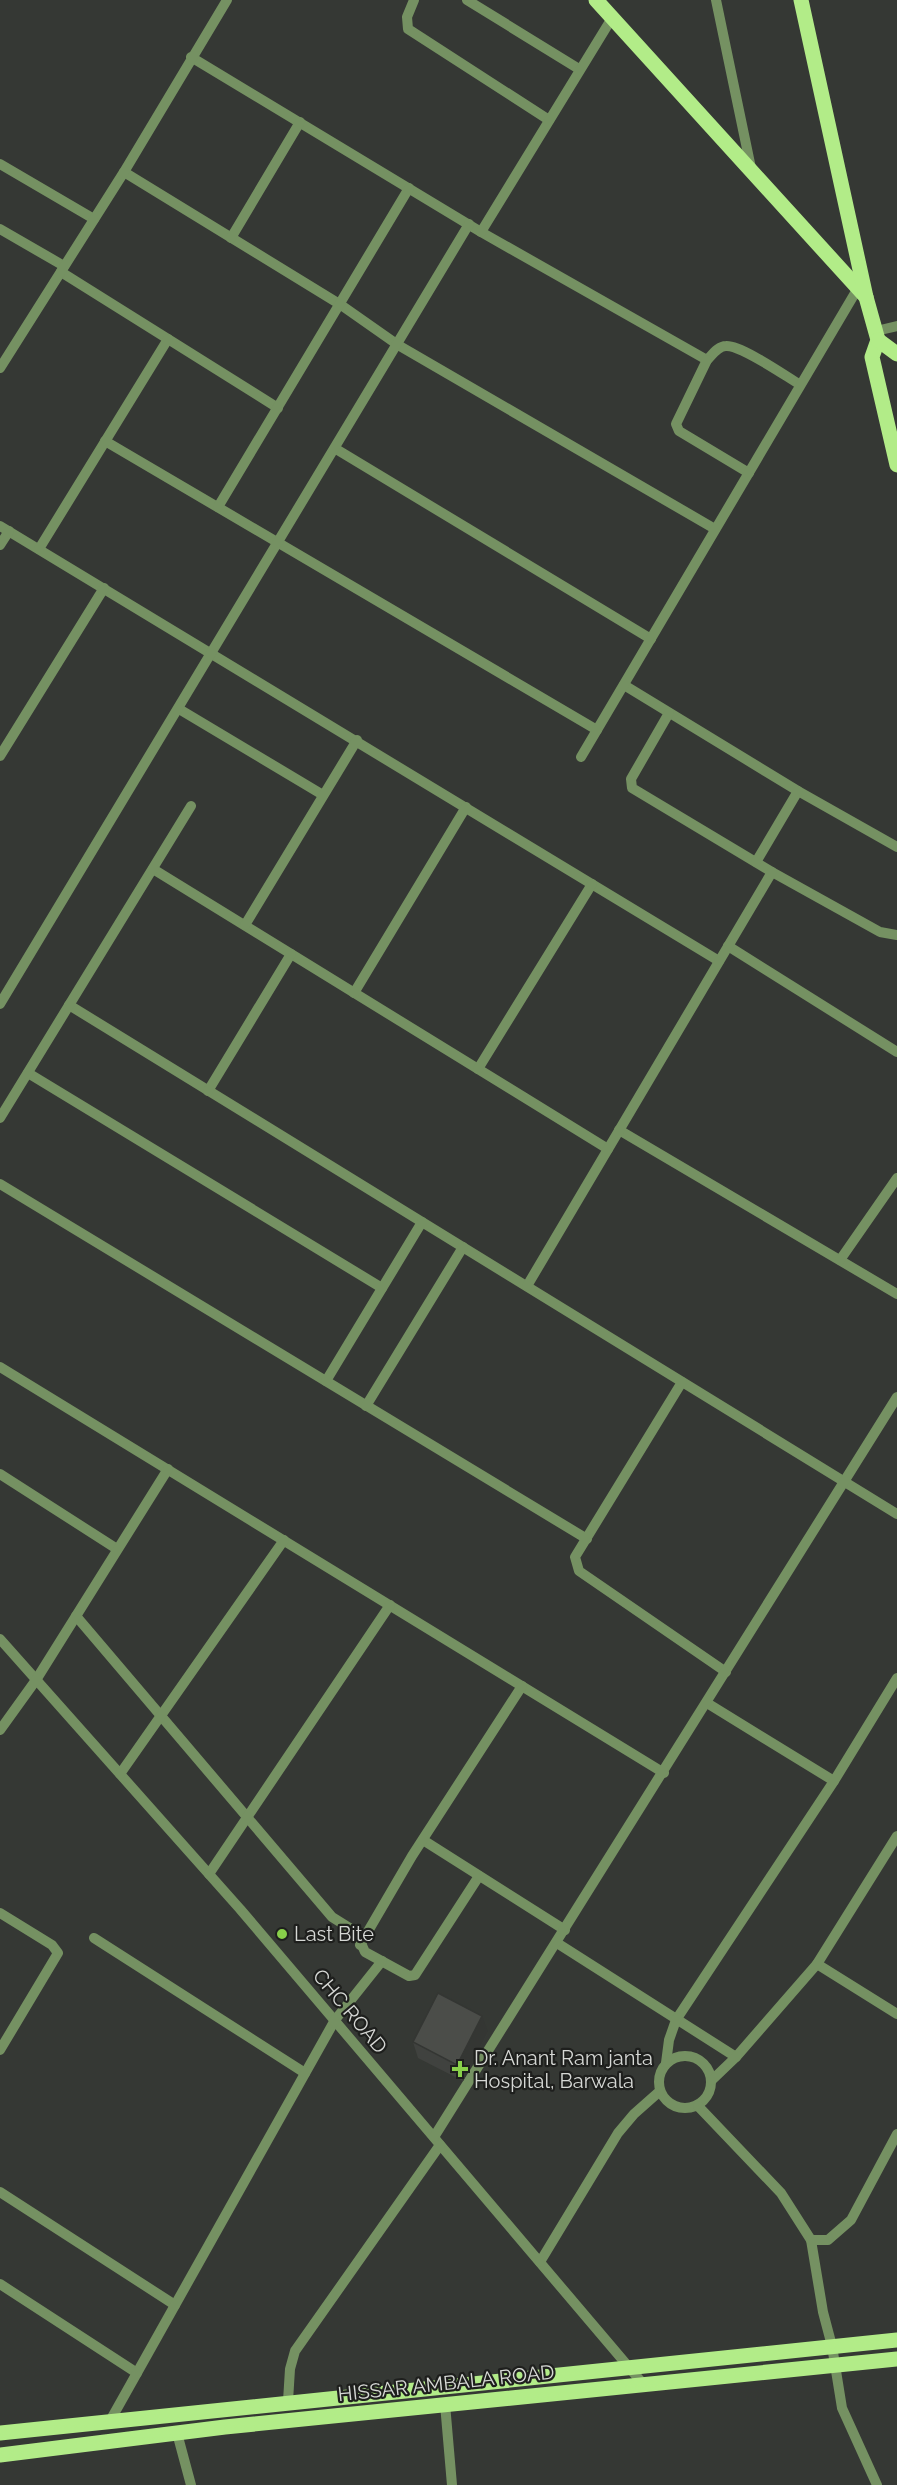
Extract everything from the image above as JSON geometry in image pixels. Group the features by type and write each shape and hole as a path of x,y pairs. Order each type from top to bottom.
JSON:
{"main road":[{"path":"596,0 862,292"},
{"path":"801,0 862,292 877,335 897,354"},
{"path":"877,335 872,357 897,465"},
{"name":"HISSAR AMBALA ROAD","path":"0,2433 288,2401 897,2340"},
{"name":"HISSAR AMBALA ROAD","path":"0,2455 445,2404 897,2359"}],"street":[{"path":"0,366 124,172 227,0"},
{"path":"414,0 407,17 408,28 549,120"},
{"path":"467,0 579,69"},
{"path":"716,0 751,171"},
{"path":"482,232 612,18"},
{"path":"191,57 482,232 707,360"},
{"path":"231,238 300,122"},
{"path":"0,164 94,219"},
{"path":"124,172 341,305 398,345 715,530"},
{"path":"218,507 409,188"},
{"path":"0,1004 470,224"},
{"path":"0,229 168,339 279,408"},
{"path":"581,757 799,384 862,292"},
{"path":"877,335 897,327"},
{"path":"39,549 168,339"},
{"path":"749,473 679,431 676,424 707,360 717,350 726,346 739,350 799,384"},
{"path":"105,441 597,730"},
{"path":"336,449 651,639"},
{"path":"0,545 5,528 213,652 719,961"},
{"path":"0,756 104,588"},
{"path":"624,685 798,791 897,847"},
{"path":"178,709 323,795"},
{"path":"669,713 630,785 637,792 772,872 880,932 897,935"},
{"path":"245,926 357,740"},
{"path":"756,862 798,791"},
{"path":"0,1118 192,806"},
{"path":"354,993 466,807"},
{"path":"153,869 608,1149"},
{"path":"527,1286 772,872"},
{"path":"478,1069 592,884"},
{"path":"728,946 897,1052"},
{"path":"208,1091 291,954"},
{"path":"69,1005 897,1514"},
{"path":"28,1073 382,1288"},
{"path":"619,1130 897,1294"},
{"path":"840,1260 897,1178"},
{"path":"0,1184 586,1539"},
{"path":"326,1381 422,1222"},
{"path":"366,1406 463,1247"},
{"path":"0,1366 664,1773"},
{"path":"682,1382 575,1557 579,1571 726,1672"},
{"path":"288,2401 290,2369 295,2351 306,2332 437,2141 565,1930 897,1397"},
{"path":"0,1730 36,1680 168,1469"},
{"path":"0,1474 117,1550"},
{"path":"120,1774 284,1540"},
{"path":"208,1874 390,1605"},
{"path":"76,1616 332,1917 356,1932 364,1952 409,1976 420,1971 479,1876"},
{"name":"CHC ROAD","path":"0,1640 208,1874 644,2385"},
{"path":"666,2063 680,2056 694,2057 707,2066 712,2080 709,2095 698,2106 683,2109 669,2103 660,2091 659,2076 666,2063 669,2040 676,2020 834,1781 897,1678"},
{"path":"360,1945 423,1840 522,1686"},
{"path":"707,1703 834,1781"},
{"path":"712,2080 818,1964 897,1836"},
{"path":"423,1840 565,1930"},
{"path":"0,1912 52,1945 58,1953 0,2050"},
{"path":"94,1938 305,2073"},
{"path":"557,1943 736,2056"},
{"path":"110,2421 334,2020 382,1961"},
{"path":"818,1964 897,2014"},
{"path":"540,2262 618,2133 634,2114 660,2091"},
{"path":"698,2106 781,2193 811,2240 842,2409 877,2485"},
{"path":"811,2240 828,2240 851,2220 897,2134"},
{"path":"0,2192 175,2305"},
{"path":"0,2284 137,2373"},
{"path":"445,2404 452,2485"},
{"path":"177,2433 191,2485"}],"building":[{"path":"438,1993 482,2016 457,2065 413,2042"}],"place":[{"name":"Last Bite","path":"282,1934"},
{"name":"Dr. Anant Ram janta Hospital, Barwala","path":"460,2069"}]}
